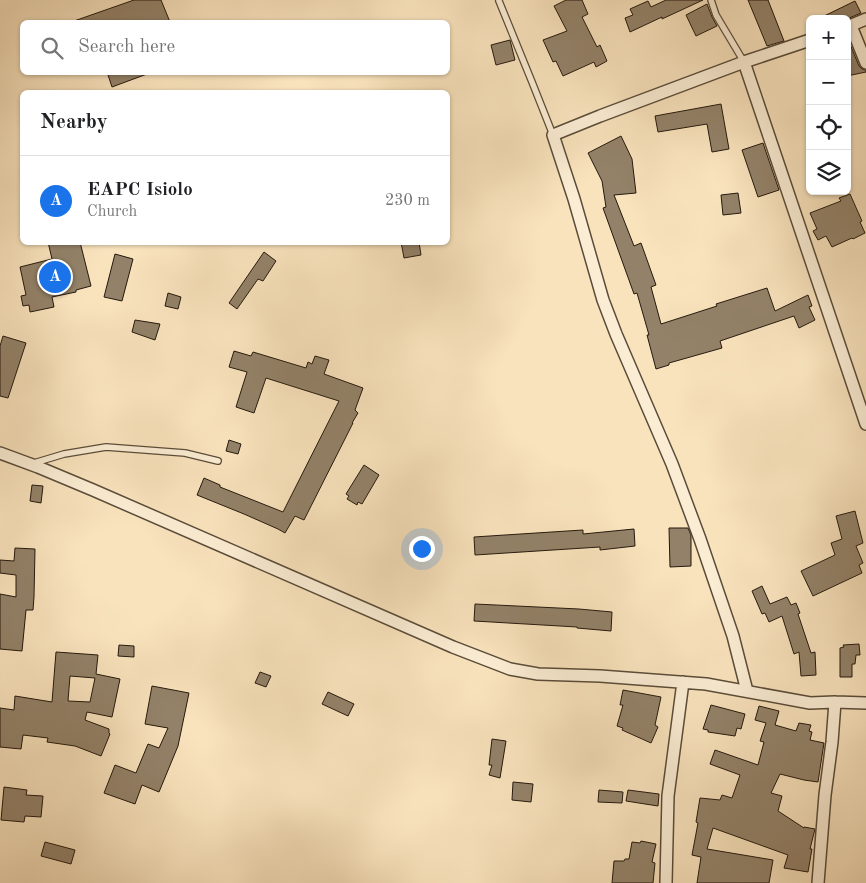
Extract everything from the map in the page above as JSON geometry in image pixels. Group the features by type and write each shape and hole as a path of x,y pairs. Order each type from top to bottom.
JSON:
{"street":[{"path":"851,25 866,19"},
{"path":"851,30 866,63"},
{"path":"746,691 734,636 700,539 672,464 603,300 574,199 553,135 744,62 806,41"},
{"path":"744,62 866,424"},
{"path":"0,453 31,464 302,580 453,647 510,669 538,674 600,676 706,684 810,702 866,703"},
{"path":"666,883 668,796 683,682"},
{"path":"818,883 824,795 835,702"}],"lane":[{"path":"498,0 553,135"},
{"path":"711,0 716,15 744,62"},
{"path":"31,464 64,454 106,447 185,453 218,461"}],"building":[{"path":"134,0 161,0 169,20 77,20"},
{"path":"566,0 582,0 588,14 582,17 597,47 600,45 607,61 596,67 594,62 563,76 556,61 553,62 543,40 567,31 554,6"},
{"path":"666,0 703,0 630,32 625,18 633,15 630,9 648,1 651,7"},
{"path":"748,0 768,0 784,41 767,46"},
{"path":"855,1 861,13 851,17 851,15 826,15"},
{"path":"707,4 717,26 696,36 686,15"},
{"path":"510,40 515,60 496,65 491,45"},
{"path":"851,47 859,66 866,70 866,72 851,75"},
{"path":"108,75 144,75 112,87"},
{"path":"721,104 729,149 712,152 707,124 658,132 655,116"},
{"path":"621,136 632,159 636,193 614,195 634,246 641,243 656,285 651,287 661,324 767,288 775,311 808,295 812,306 809,307 815,320 799,328 794,316 720,341 722,348 669,363 669,365 656,369 637,293 634,294 603,208 606,207 602,181 588,153"},
{"path":"763,143 779,190 758,197 742,150"},
{"path":"738,193 741,213 723,215 721,195"},
{"path":"850,195 865,233 832,247 826,236 818,240 813,231 817,229 810,213 841,201 839,198"},
{"path":"49,245 81,245 91,286 76,290 76,292 52,297 54,307 30,312 29,305 23,306 21,296 26,295 20,267 52,259"},
{"path":"402,245 419,245 421,255 404,258"},
{"path":"264,252 276,261 263,281 258,279 237,309 229,303"},
{"path":"115,254 133,259 122,301 104,297"},
{"path":"168,293 181,297 178,309 165,306"},
{"path":"135,320 160,324 155,340 132,332"},
{"path":"3,336 26,343 8,398 0,396 0,346"},
{"path":"234,351 251,356 253,352 306,368 308,362 312,364 315,356 329,360 324,374 363,388 355,410 358,413 304,520 295,516 285,533 197,495 204,478 220,485 220,487 283,512 339,401 266,378 254,413 236,407 247,372 229,367"},
{"path":"229,440 241,444 238,454 226,451"},
{"path":"364,465 379,475 362,504 358,502 357,505 347,499 349,496 346,494"},
{"path":"32,485 43,486 41,503 30,501"},
{"path":"855,511 863,543 856,546 863,563 859,565 862,573 813,596 801,571 835,555 831,543 842,539 836,516"},
{"path":"669,528 688,528 691,535 691,566 670,567"},
{"path":"634,529 635,546 600,550 600,547 475,555 474,537 583,530 583,534"},
{"path":"15,548 35,549 33,610 26,610 22,651 0,649 0,594 16,597 16,575 0,573 0,560 14,561"},
{"path":"762,586 770,604 787,597 791,605 796,603 811,653 815,652 816,675 801,676 799,652 794,654 782,616 769,622 765,613 762,614 752,591"},
{"path":"475,604 612,612 611,631 577,627 474,621"},
{"path":"859,644 860,655 856,655 855,664 852,664 852,677 840,677 840,648 844,647 843,645"},
{"path":"119,645 134,646 134,657 118,656"},
{"path":"56,652 98,655 96,674 120,679 112,717 87,712 85,720 109,729 110,734 101,756 75,746 47,742 48,738 23,735 21,749 0,747 0,708 14,710 15,696 52,702","holes":["70,676 95,678 90,702 68,701"]},
{"path":"260,672 271,676 266,687 255,683"},
{"path":"152,686 189,693 178,746 159,792 142,785 135,804 104,793 115,765 136,773 148,744 159,748 168,728 145,724"},
{"path":"623,690 661,697 655,725 658,727 651,743 617,726 623,705 620,705"},
{"path":"328,692 354,704 348,716 322,704"},
{"path":"711,705 745,714 741,729 737,728 735,736 708,732 708,730 703,729"},
{"path":"759,706 779,711 775,725 796,731 799,723 811,725 809,731 812,732 810,740 824,743 818,782 780,774 771,793 782,796 778,811 804,828 815,829 810,849 812,849 808,872 784,868 788,855 713,828 707,849 773,860 769,883 697,883 701,857 692,855 700,798 720,800 722,795 732,798 740,775 710,764 715,750 758,765 764,742 760,741 766,723 755,720"},
{"path":"492,739 506,741 500,778 489,775 492,765 489,765"},
{"path":"513,782 533,784 531,802 512,800"},
{"path":"4,787 27,790 26,795 43,796 41,817 25,816 24,822 1,820"},
{"path":"599,790 623,792 622,803 598,802"},
{"path":"628,790 659,794 658,806 626,801"},
{"path":"641,841 656,844 652,862 655,863 653,883 612,883 614,861 629,859 632,842 640,843"},
{"path":"45,842 75,850 71,864 41,856"}],"place":[{"name":"EAPC Isiolo","path":"55,277"}]}
